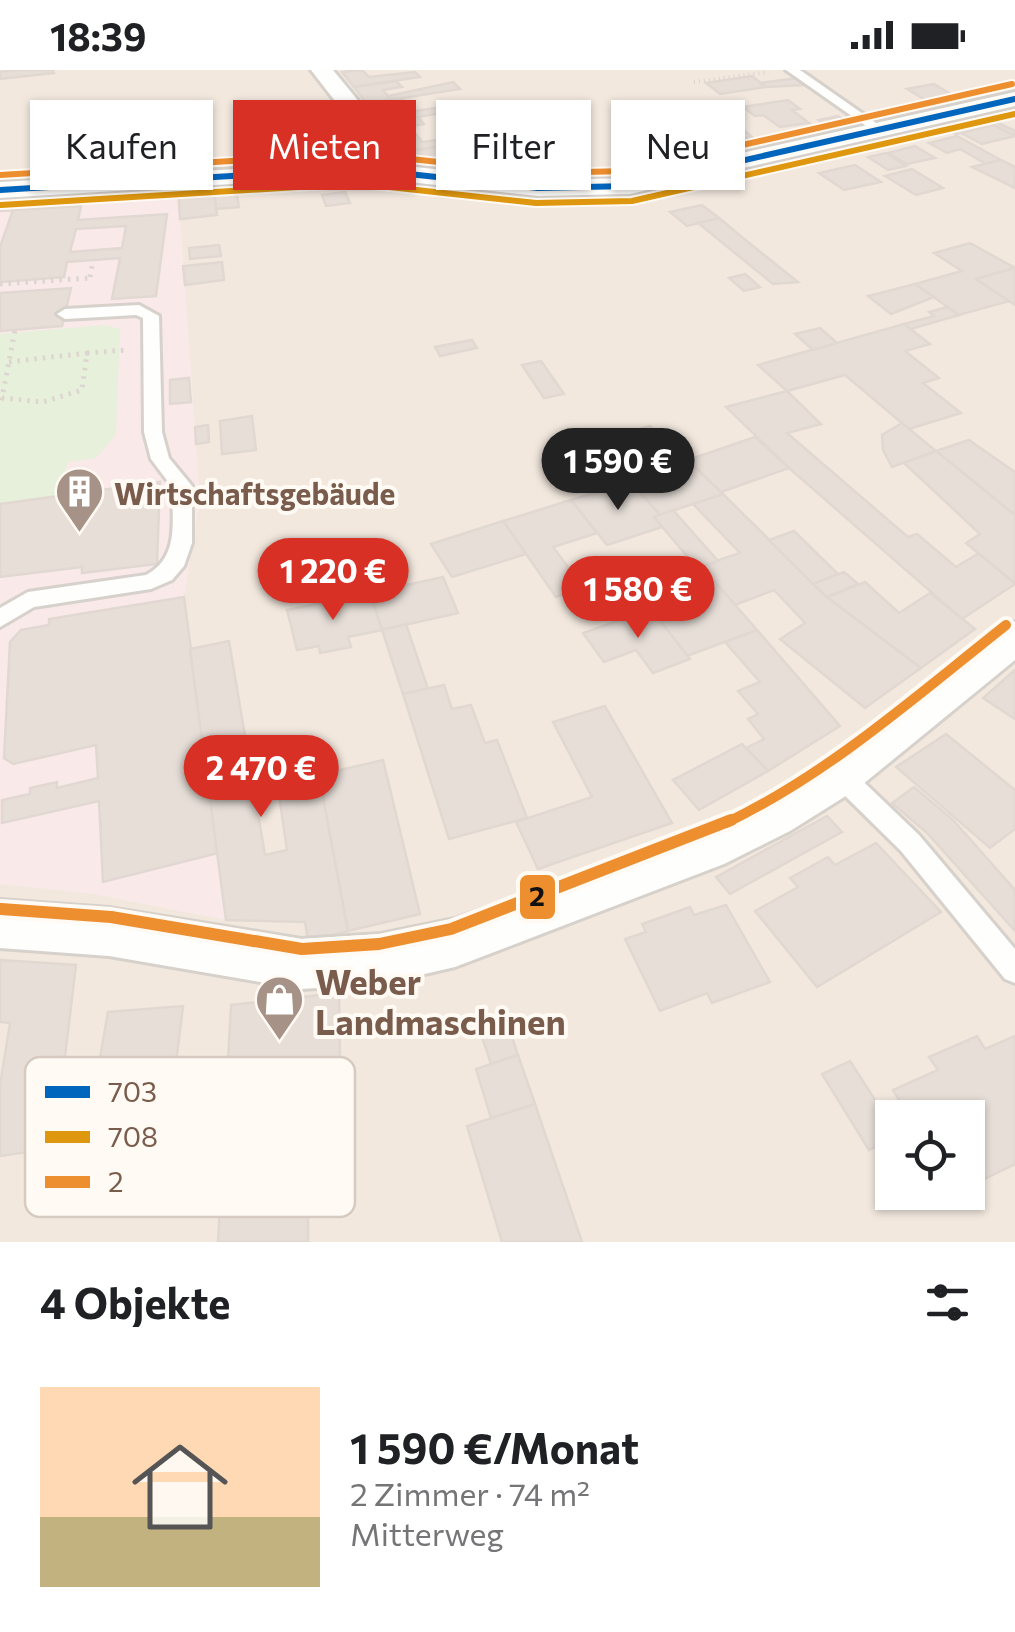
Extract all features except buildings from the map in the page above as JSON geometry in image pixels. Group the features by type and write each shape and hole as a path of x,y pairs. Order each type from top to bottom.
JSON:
{"street":[{"path":"322,70 346,100"},
{"path":"416,175 538,188 603,189 681,177 1015,99"},
{"path":"0,190 233,175"},
{"path":"0,924 109,932 301,964 381,959 455,943 707,849 773,817 840,774 1015,637"}],"lane":[{"path":"792,70 880,130"},
{"path":"0,619 28,600 151,582 170,575 180,562 182,486 160,459 153,432 151,316 139,310 65,314"},
{"path":"840,774 910,843 1015,970"}],"path":[{"path":"694,82 784,70"},
{"path":"0,284 90,278"},
{"path":"9,362 87,354 82,390 65,399 20,404 1,399 9,362 16,330"}],"shaded area":[{"path":"0,70 1015,70 1015,1242 0,1242"},
{"path":"178,190 200,501 184,597 226,920 93,894 0,884 0,200"}],"green space":[{"path":"105,325 120,329 116,435 96,458 67,462 64,488 93,485 92,493 0,504 0,334"}],"transit line":[{"name":"2","path":"0,175 330,155 374,155 539,173 628,171 1012,84"},
{"name":"703","path":"0,190 330,170 372,170 538,188 630,186 1015,99"},
{"name":"708","path":"1,205 330,185 371,185 536,203 632,201 1015,114"},
{"name":"2","path":"1,909 111,917 302,949 379,944 451,929 701,835 766,804 831,763 1006,625"}],"place":[{"name":"Wirtschaftsgebäude","path":"79,534"},
{"name":"Weber Landmaschinen","path":"280,1042"}]}
